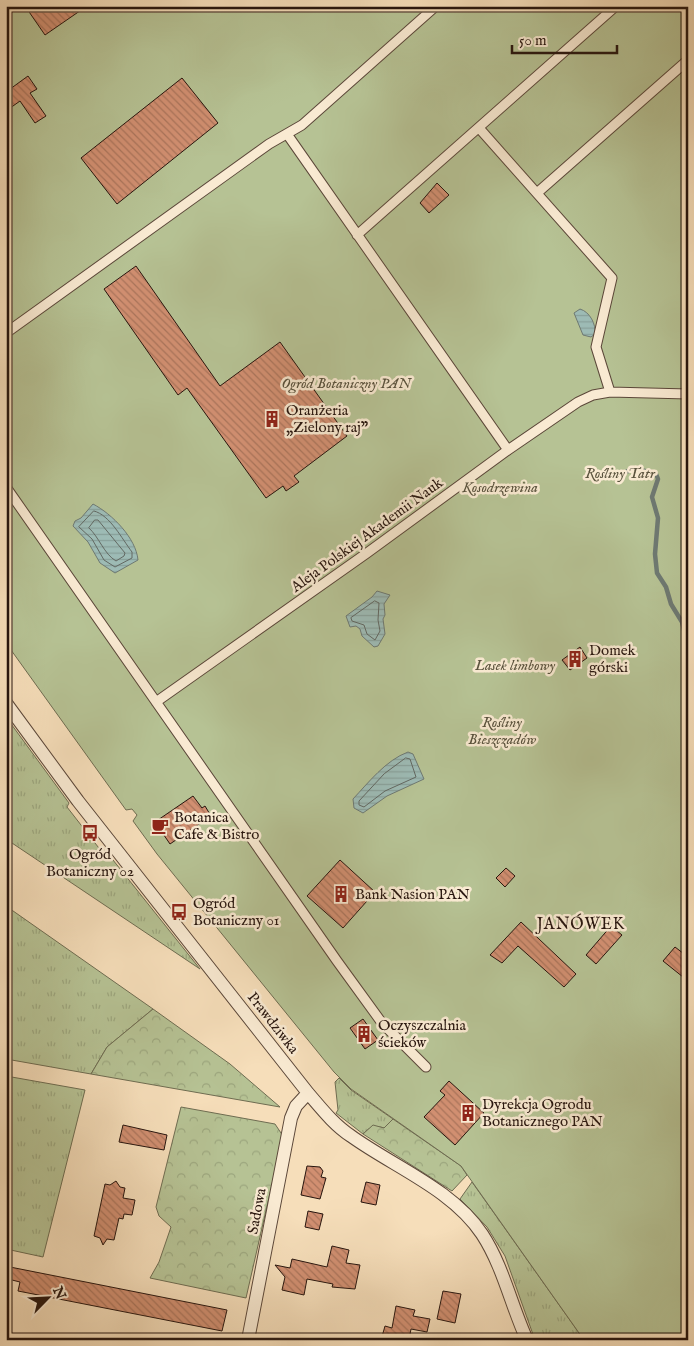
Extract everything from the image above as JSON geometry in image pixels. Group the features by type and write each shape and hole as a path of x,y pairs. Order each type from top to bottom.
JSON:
{"street":[{"path":"6,333 269,144 302,125 436,6"},
{"path":"357,235 616,6"},
{"path":"537,193 688,60"},
{"path":"479,128 612,278 596,347 610,392"},
{"path":"287,134 508,450"},
{"path":"687,397 688,384"},
{"name":"Aleja Polskiej Akademii Nauk","path":"156,702 578,402 593,395 610,392 687,397"},
{"path":"6,487 382,1023 426,1067"},
{"name":"Prawdziwka","path":"6,703 78,801 308,1093 350,1136 436,1191 468,1217 482,1234 493,1255 527,1340"},
{"name":"Sadowa","path":"248,1340 291,1118 296,1106 308,1093"}],"green space":[{"name":"Ogród Botaniczny PAN","path":"6,6 688,6 688,1340 584,1340 461,1166 351,1089 334,1072 157,854 133,821 137,815 132,809 126,810 6,643"},
{"path":"6,717 69,803 67,807 102,852 105,850 200,969 6,839"},
{"path":"6,906 153,1009 107,1047 91,1074 6,1059"},
{"path":"153,1009 230,1064 280,1107 91,1074 107,1047"},
{"path":"6,1076 85,1090 43,1257 6,1249"},
{"path":"339,1078 351,1090 393,1119 384,1128 372,1127 363,1134 336,1113 338,1110 335,1082"},
{"path":"181,1107 275,1124 283,1136 246,1298 150,1278 159,1262 171,1227 159,1216 156,1207"},
{"path":"393,1119 461,1166 467,1175 452,1191 363,1134 373,1125 384,1128"},
{"path":"472,1182 584,1340 535,1340 505,1256 487,1227 460,1199"}],"water":[{"path":"580,309 587,313 593,322 595,334 591,337 583,335 574,313"},
{"path":"93,504 115,520 128,535 136,552 138,560 115,573 100,563 88,542 73,526 75,521 81,518"},
{"path":"377,591 390,595 384,604 385,634 378,646 374,647 362,636 360,629 356,626 350,627 346,616 372,597"},
{"path":"408,752 413,754 424,779 387,796 363,813 354,808 353,799 371,779 392,760"}],"building":[{"path":"25,6 87,6 45,35"},
{"path":"28,76 37,89 30,93 46,116 35,123 20,101 6,111 6,92"},
{"path":"182,78 218,123 117,204 81,158"},
{"path":"437,183 449,195 429,213 420,203"},
{"name":"Oranżeria „Zielony raj”","path":"136,266 220,386 280,342 347,436 294,476 299,482 286,491 283,486 266,498 187,388 178,395 104,289"},
{"name":"Domek górski","path":"580,647 587,658 570,670 562,660"},
{"path":"193,796 202,808 205,806 211,816 170,844 155,822"},
{"name":"Bank Nasion PAN","path":"340,860 375,892 343,928 307,896"},
{"path":"506,868 515,876 505,887 496,878"},
{"path":"521,922 576,974 564,987 518,946 502,963 490,955"},
{"path":"611,926 622,935 596,964 586,955"},
{"path":"675,947 688,957 688,981 663,961"},
{"name":"Oczyszczalnia ścieków","path":"363,1019 378,1040 365,1049 350,1028"},
{"name":"Dyrekcja Ogrodu Botanicznego PAN","path":"449,1081 484,1113 455,1145 424,1117 445,1095 440,1091"},
{"path":"123,1125 167,1135 164,1150 119,1142"},
{"path":"307,1166 320,1167 323,1171 321,1177 326,1178 320,1199 301,1195"},
{"path":"116,1181 120,1187 125,1188 123,1198 135,1200 132,1215 124,1214 123,1219 119,1218 114,1240 107,1239 103,1245 100,1238 94,1236 105,1184 110,1185"},
{"path":"366,1182 380,1185 376,1205 361,1202"},
{"path":"308,1211 323,1214 319,1230 305,1227"},
{"path":"332,1246 349,1250 346,1263 360,1265 355,1289 332,1287 333,1284 307,1279 304,1295 282,1290 285,1277 275,1265 290,1268 292,1259 327,1267"},
{"path":"10,1267 227,1310 222,1331 18,1291 20,1282 8,1279"},
{"path":"443,1291 461,1294 455,1323 437,1319"},
{"path":"396,1306 415,1310 413,1316 430,1319 427,1332 411,1329 409,1340 381,1340 385,1326 392,1328"}],"waterway":[{"path":"620,474 642,470 656,474 658,479 652,497 658,518 655,554 657,573 666,587 671,604 682,622 688,646"}],"place":[{"name":"Oranżeria „Zielony raj”","path":"272,419"},
{"name":"Domek górski","path":"575,659"},
{"name":"Botanica Cafe & Bistro","path":"160,826"},
{"name":"Ogród Botaniczny 02","path":"90,833"},
{"name":"Bank Nasion PAN","path":"341,894"},
{"name":"Ogród Botaniczny 01","path":"179,912"},
{"name":"Oczyszczalnia ścieków","path":"364,1034"},
{"name":"Dyrekcja Ogrodu Botanicznego PAN","path":"468,1113"}],"district":[{"name":"JANÓWEK","path":"581,925"}],"park label":[{"name":"Rośliny Tatr","path":"620,473"},
{"name":"Kosodrzewina","path":"500,487"},
{"name":"Lasek limbowy","path":"515,665"},
{"name":"Rośliny Bieszczadów","path":"502,730"}]}
